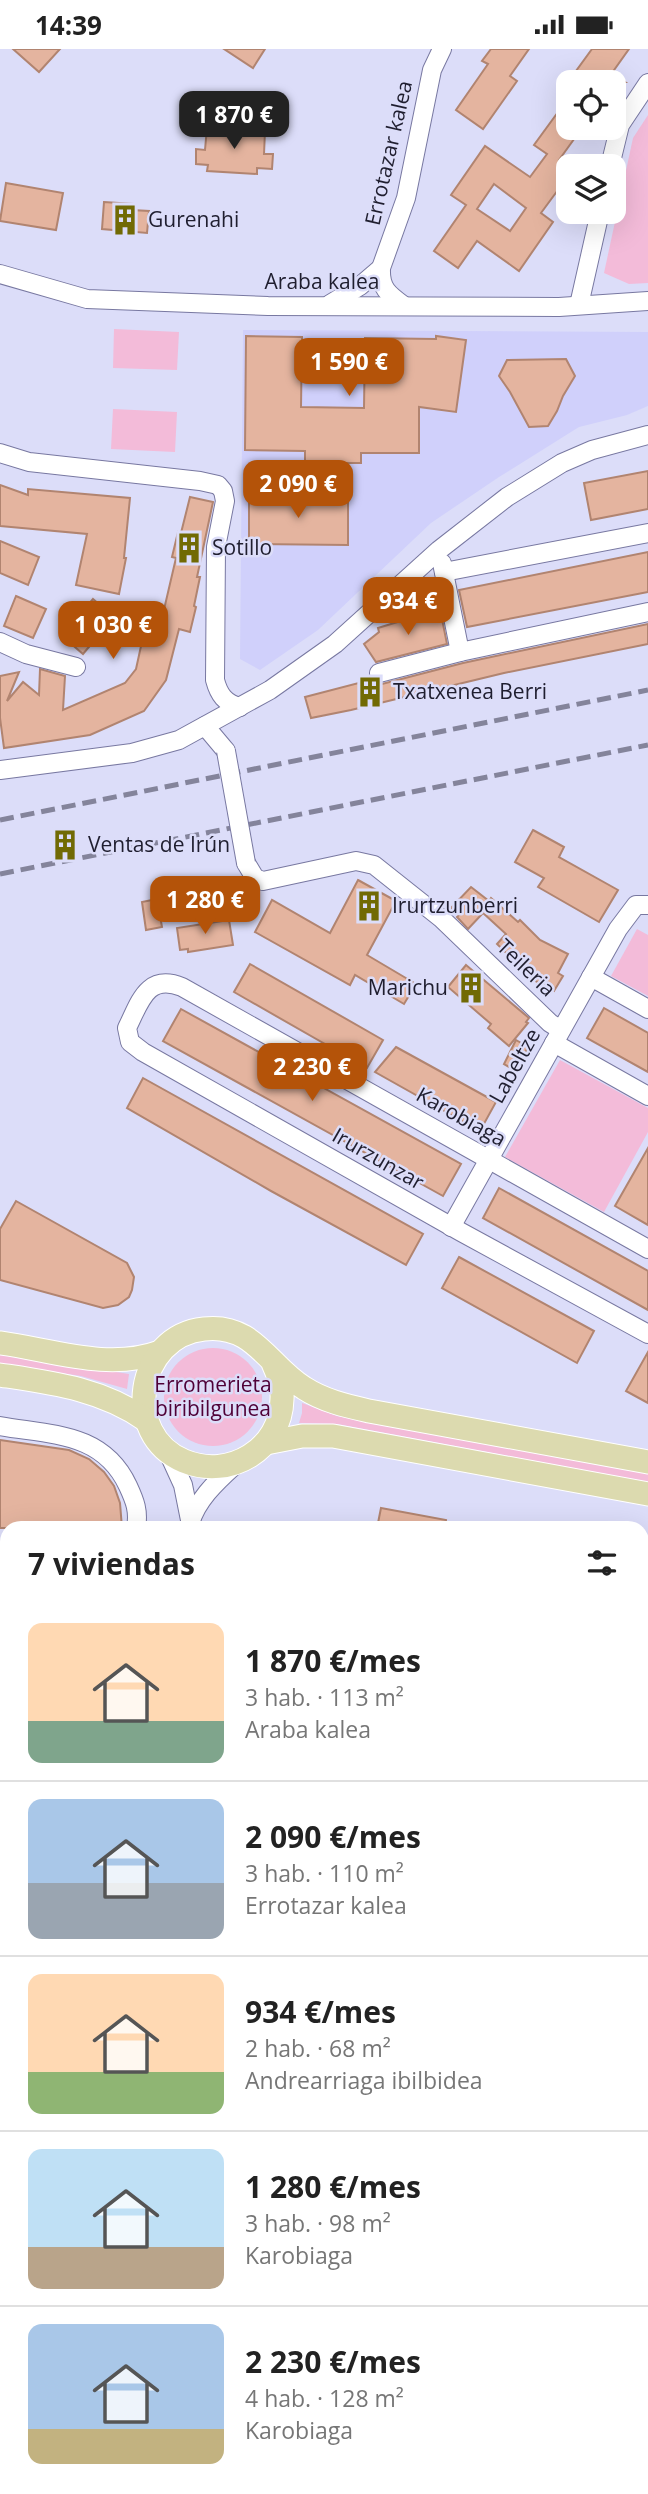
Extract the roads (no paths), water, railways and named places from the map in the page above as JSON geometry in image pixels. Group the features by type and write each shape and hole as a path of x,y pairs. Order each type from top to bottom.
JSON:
{"main road":[{"path":"0,1343 117,1361 139,1359 160,1352 183,1335 202,1329 222,1328 244,1335 304,1389 339,1404 648,1462"},
{"path":"160,1352 150,1367 144,1385 146,1420 155,1437 167,1450 182,1460 199,1466 236,1464 252,1456 266,1444 275,1429 282,1404 280,1379 273,1363"},
{"path":"0,1375 91,1391 116,1401 146,1420"},
{"path":"266,1444 302,1436 333,1436 648,1494"}],"street":[{"name":"Errotazar kalea","path":"381,268 406,198 432,70 442,49"},
{"path":"613,154 620,125 648,83"},
{"path":"579,305 597,224"},
{"path":"330,305 360,286 381,268"},
{"path":"381,268 381,277 387,293 403,305"},
{"name":"Araba kalea","path":"0,274 87,299 268,306 579,305 648,301"},
{"path":"0,770 132,753 178,740 271,690 335,644 439,550 507,497 562,463 592,450 648,435"},
{"path":"0,453 29,462 218,485 223,491 225,501 216,547 215,680 218,694 230,704 240,707"},
{"path":"444,572 648,533"},
{"path":"439,550 460,652"},
{"path":"379,673 460,652 648,611"},
{"path":"0,642 26,654 76,667"},
{"name":"Teileria","path":"205,726 226,751 246,863 255,878 263,881 356,861 374,865 442,919 550,1023 558,1036 648,1096"},
{"name":"Labeltze","path":"451,1227 627,914 636,905 648,905"},
{"path":"591,977 648,1009"},
{"name":"Karobiaga","path":"142,997 155,984 168,981 182,987 648,1249"},
{"name":"Irurzunzar","path":"142,997 127,1028 131,1042 143,1052 451,1227 648,1334"},
{"path":"0,1426 76,1439 107,1455 123,1475 137,1505 136,1521"},
{"path":"167,1450 183,1485 189,1521"},
{"path":"192,1521 210,1490 236,1464"}],"railway":[{"path":"0,820 648,690"},
{"path":"0,874 648,745"}],"place":[{"name":"Gurenahi","path":"125,220"},
{"name":"Sotillo","path":"189,548"},
{"name":"Txatxenea Berri","path":"370,692"},
{"name":"Ventas de Irún","path":"65,845"},
{"name":"Irurtzunberri","path":"369,906"},
{"name":"Marichu","path":"471,988"}],"park label":[{"name":"Erromerieta biribilgunea","path":"213,1397"}]}
